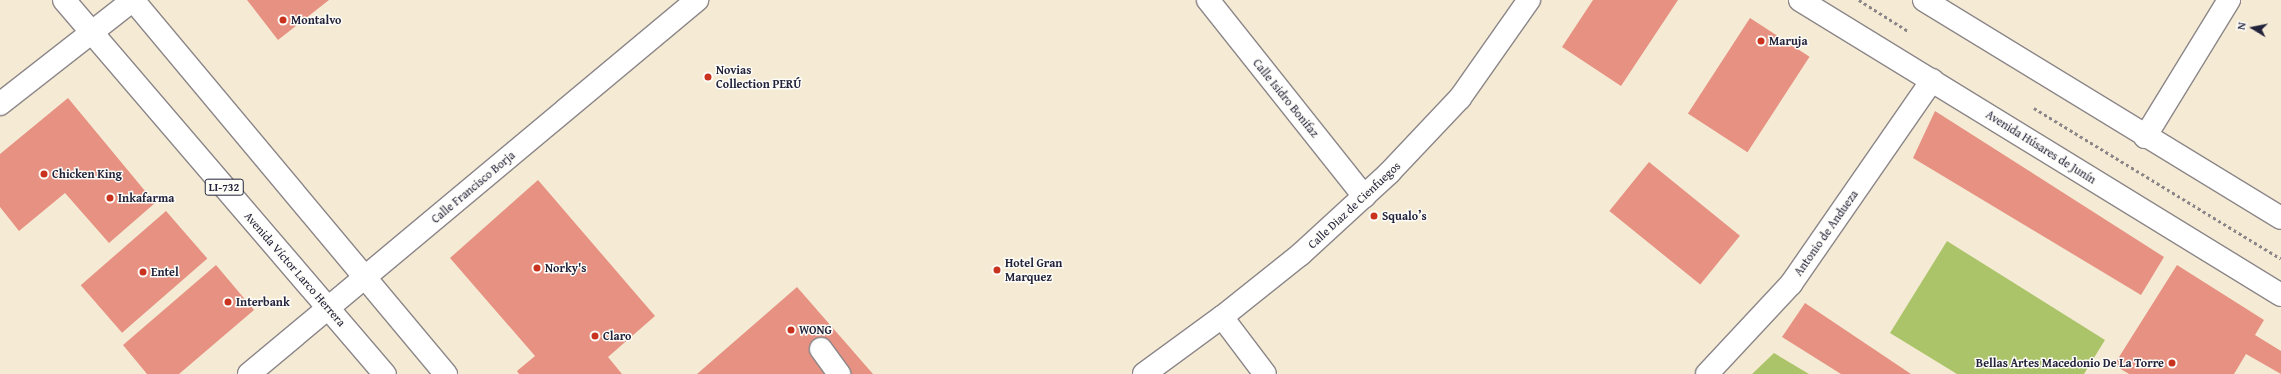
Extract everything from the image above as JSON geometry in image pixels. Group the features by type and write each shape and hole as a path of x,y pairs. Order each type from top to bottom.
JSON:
{"street":[{"name":"Avenida Víctor Larco Herrera","path":"64,0 90,33 385,374"},
{"path":"0,104 133,0 446,374"},
{"name":"Calle Francisco Borja","path":"249,374 697,0"},
{"name":"Calle Isidro Bonifaz","path":"1208,0 1364,196"},
{"name":"Calle Diaz de Cienfuegos","path":"1144,374 1222,317 1301,254 1389,173 1460,98 1529,0"},
{"name":"Avenida Húsares de Junín","path":"1800,0 2281,295"},
{"path":"1924,0 1947,7 2145,137 2281,218"},
{"path":"2145,137 2229,0"},
{"name":"Antonio de Andueza","path":"1707,374 1791,284 1932,80"},
{"path":"1222,317 1265,374"},
{"path":"821,349 839,374"}],"path":[{"path":"1858,0 1911,33"},
{"path":"2032,107 2281,259"}],"green space":[{"path":"1947,241 2105,340 2084,374 1957,374 1890,333"},
{"path":"1774,353 1809,374 1752,374"}],"building":[{"name":"Montalvo","path":"247,0 329,0 278,40"},
{"path":"1593,0 1678,0 1621,86 1562,47"},
{"path":"1750,18 1810,57 1747,152 1688,114"},
{"name":"Chicken King","path":"68,98 155,203 109,243 65,193 19,231 0,207 0,154"},
{"path":"1935,111 2164,257 2141,295 1913,158"},
{"path":"1649,162 1740,236 1700,285 1609,211"},
{"name":"Norky's","path":"538,180 655,316 608,357 622,374 519,374 517,371 535,356 450,258"},
{"name":"Entel","path":"166,211 207,259 122,333 81,285"},
{"path":"216,265 254,310 179,374 147,374 123,345"},
{"path":"2177,265 2264,320 2255,335 2281,351 2281,374 2246,354 2234,374 2129,374 2114,365"},
{"name":"WONG","path":"797,287 873,374 697,374"},
{"path":"1805,303 1911,374 1841,374 1782,337"}],"place":[{"name":"Montalvo","path":"283,20"},
{"name":"Maruja","path":"1761,41"},
{"name":"Novias Collection PERÚ","path":"708,77"},
{"name":"Chicken King","path":"44,174"},
{"name":"Inkafarma","path":"110,198"},
{"name":"Squalo’s","path":"1374,216"},
{"name":"Norky's","path":"537,268"},
{"name":"Hotel Gran Marquez","path":"997,270"},
{"name":"Entel","path":"143,272"},
{"name":"Interbank","path":"228,302"},
{"name":"WONG","path":"791,330"},
{"name":"Claro","path":"595,336"},
{"name":"Bellas Artes Macedonio De La Torre","path":"2172,363"}]}
